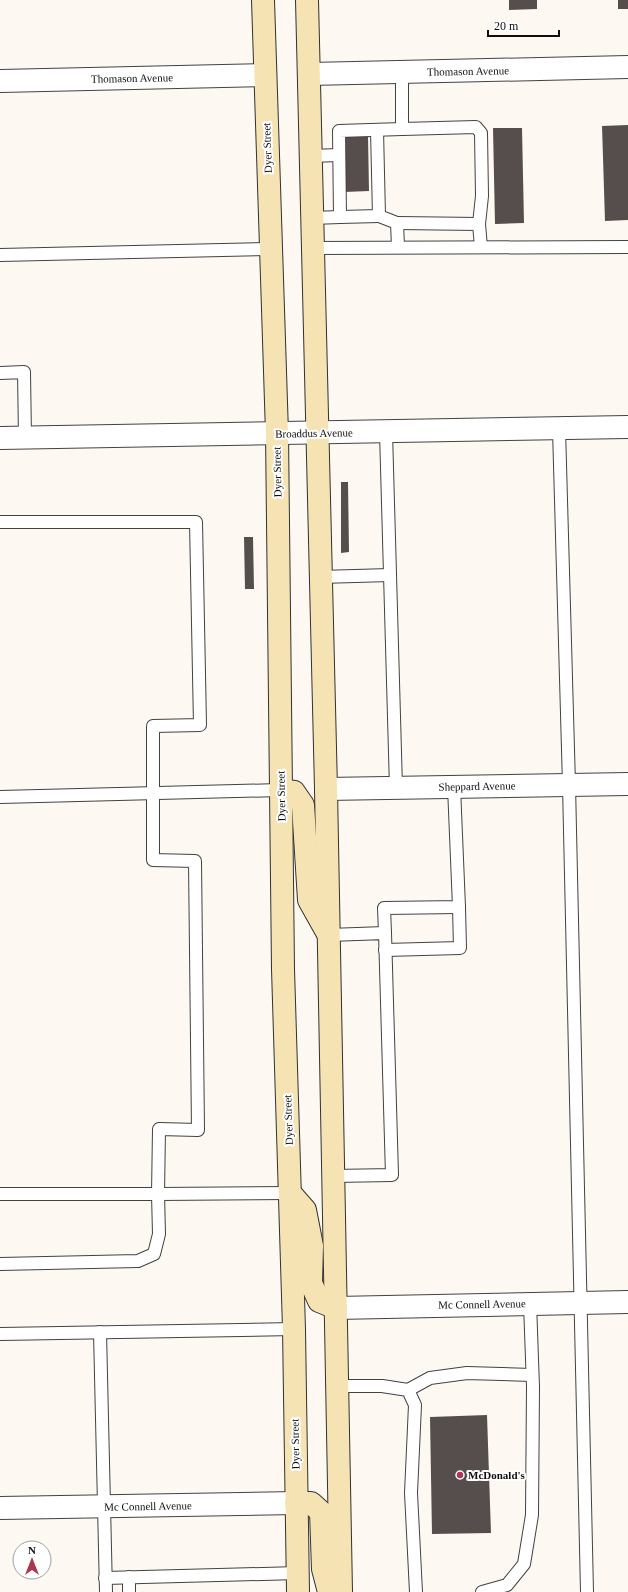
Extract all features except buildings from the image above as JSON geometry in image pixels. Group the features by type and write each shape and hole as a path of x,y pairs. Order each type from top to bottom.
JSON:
{"main road":[{"name":"Dyer Street","path":"263,0 264,75 277,433 283,961 294,1329 298,1583"},
{"path":"307,0 326,789 342,1592"},
{"path":"280,790 294,792 303,805 309,900 329,935"},
{"path":"290,1193 305,1210 312,1246 311,1283 319,1302 336,1308"},
{"path":"296,1503 311,1503 321,1512 323,1569 329,1592"}],"street":[{"name":"Thomason Avenue","path":"309,74 628,67"},
{"name":"Thomason Avenue","path":"0,81 264,75"},
{"name":"Broaddus Avenue","path":"0,438 628,427"},
{"name":"Sheppard Avenue","path":"326,789 628,784"},
{"name":"Mc Connell Avenue","path":"336,1308 628,1302"},
{"name":"Mc Connell Avenue","path":"0,1508 296,1503"}],"lane":[{"path":"402,72 402,129"},
{"path":"340,217 339,131 476,127 481,133 482,196 479,224 481,247"},
{"path":"377,130 379,216"},
{"path":"311,156 339,155"},
{"path":"312,218 379,216 397,223 479,224"},
{"path":"397,223 398,248"},
{"path":"313,248 628,247"},
{"path":"0,256 270,249"},
{"path":"0,373 24,372 25,438"},
{"path":"558,429 569,785 587,1592"},
{"path":"386,432 396,788"},
{"path":"0,522 196,522 200,725 153,726 153,860 195,861 198,1130 159,1129 159,1234 154,1254 138,1261 0,1264"},
{"path":"320,577 390,575"},
{"path":"385,950 460,948 454,787"},
{"path":"0,797 280,790"},
{"path":"334,1176 392,1175 384,908 459,907"},
{"path":"329,935 385,933"},
{"path":"0,1194 290,1193"},
{"path":"482,1592 507,1585 524,1564 532,1515 532,1375 530,1303"},
{"path":"0,1334 294,1329"},
{"path":"100,1332 106,1592"},
{"path":"338,1386 382,1386 408,1390 430,1378 467,1373 532,1375"},
{"path":"408,1390 415,1405 411,1493 416,1592"},
{"path":"105,1578 129,1577 298,1583"},
{"path":"129,1577 129,1592"}],"place":[{"name":"McDonald's","path":"460,1475"}]}
